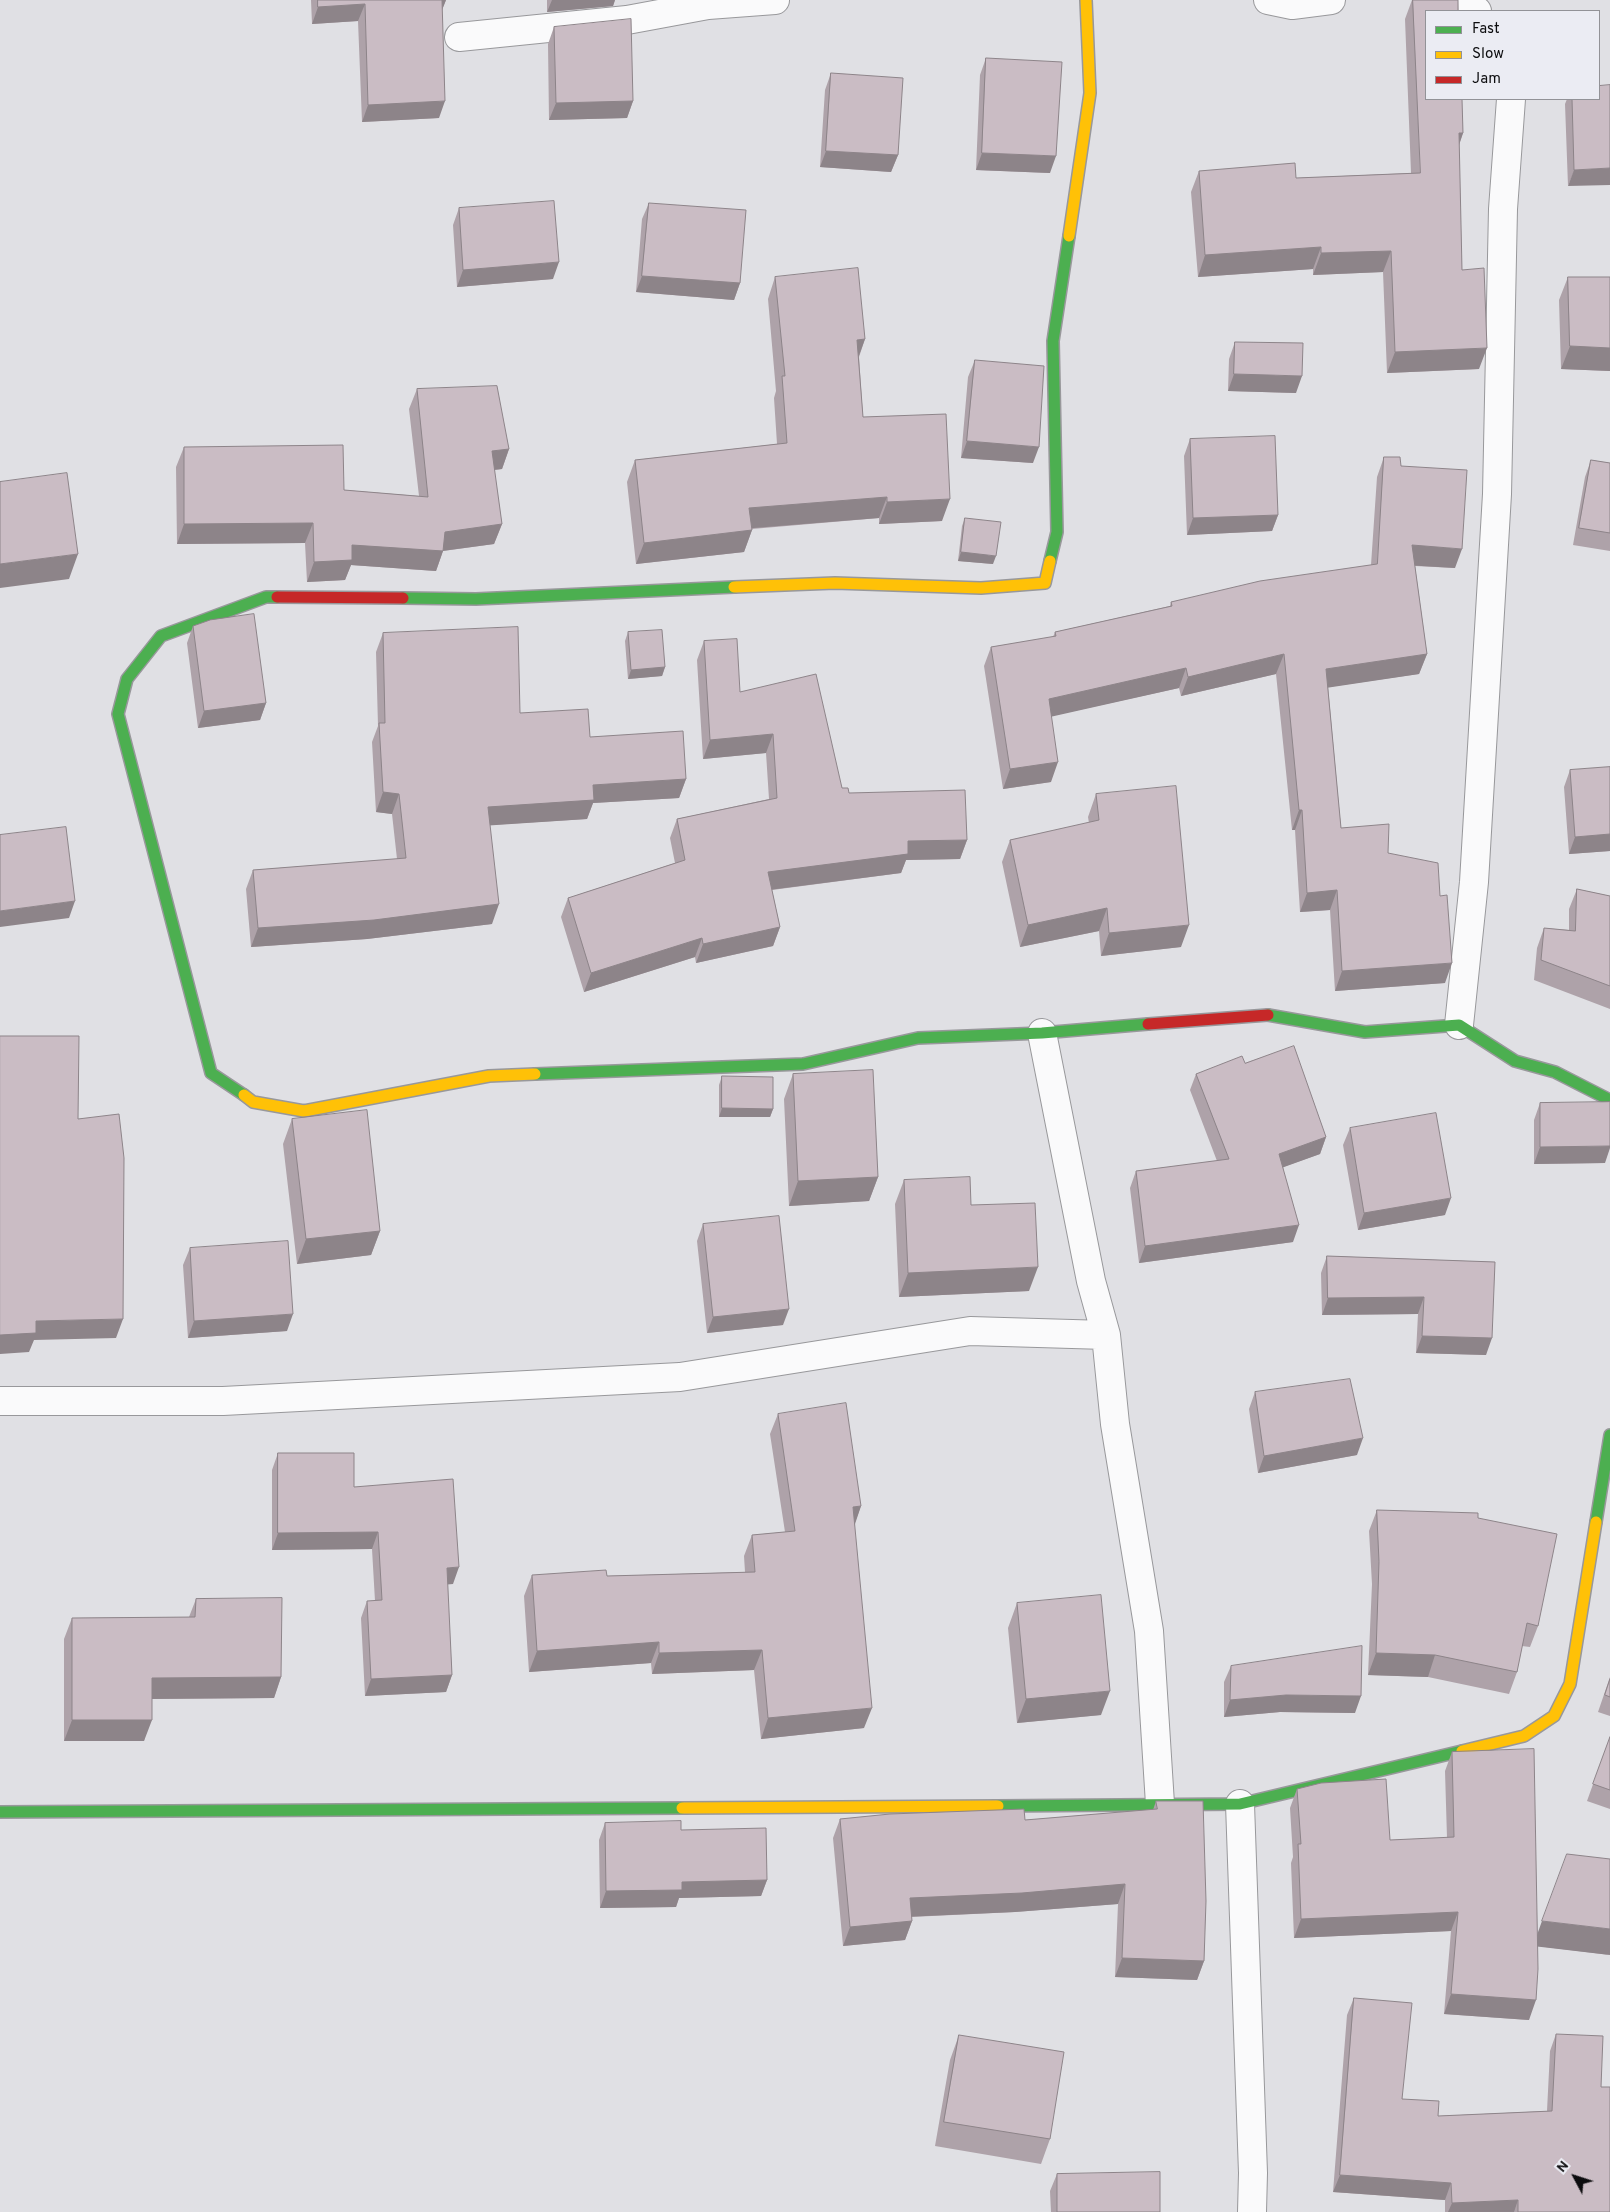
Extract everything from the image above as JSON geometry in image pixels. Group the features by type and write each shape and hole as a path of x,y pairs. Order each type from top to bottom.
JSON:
{"street":[{"path":"459,37 627,20 707,3 775,0"},
{"path":"1086,0 1090,93 1053,341 1057,532 1045,583 981,588 835,583 476,599 266,597 160,636 127,679 118,714 211,1073 253,1102 304,1111 489,1076 803,1064 918,1038 1042,1033 1275,1014 1365,1032 1459,1025 1515,1061 1555,1072 1610,1100"},
{"path":"1268,0 1292,5 1332,0"},
{"path":"1444,0 1474,10"},
{"path":"1459,1025 1474,882 1498,494 1503,209 1511,100"},
{"path":"1042,1033 1091,1281 1106,1335 1115,1424 1149,1631 1160,1804"},
{"path":"0,1401 223,1401 680,1377 970,1331 1106,1335"},
{"path":"0,1812 1240,1804 1524,1736 1554,1716 1570,1684 1610,1435"},
{"path":"1240,1804 1253,2173 1252,2212"}],"building":[{"path":"318,0 442,0 445,101 368,105 365,4 318,7"},
{"path":"1413,0 1458,0 1458,10 1425,10 1425,100 1462,100 1463,133 1459,133 1462,270 1484,268 1487,348 1395,352 1391,251 1321,253 1321,247 1205,255 1199,171 1295,163 1296,178 1420,173"},
{"path":"631,19 633,101 556,103 554,27"},
{"path":"986,58 1062,62 1056,156 982,153"},
{"path":"831,73 903,78 898,155 826,151"},
{"path":"1610,85 1610,168 1574,170 1572,100 1600,100 1600,86"},
{"path":"554,201 559,262 463,270 459,208"},
{"path":"649,203 746,210 740,283 642,276"},
{"path":"858,268 865,339 857,340 863,417 946,414 950,499 887,502 887,497 749,508 752,530 644,543 635,460 787,443 782,376 785,376 775,277"},
{"path":"1568,277 1610,277 1610,348 1570,346"},
{"path":"1235,342 1303,343 1302,376 1234,374"},
{"path":"975,360 1044,366 1039,447 967,441"},
{"path":"497,386 509,449 492,451 502,524 445,532 443,551 352,545 352,560 314,562 313,523 184,524 184,447 343,445 344,490 428,497 417,389"},
{"path":"1275,436 1278,515 1193,518 1190,439"},
{"path":"1384,457 1400,457 1401,466 1467,470 1462,549 1412,545 1427,654 1326,669 1341,828 1389,824 1388,853 1438,863 1440,896 1447,895 1452,963 1342,971 1337,890 1307,893 1302,810 1299,810 1284,654 1188,677 1186,668 1049,699 1058,762 1010,769 991,647 1056,636 1055,632 1172,606 1171,602 1260,581 1377,564"},
{"path":"1591,460 1610,463 1610,533 1579,528"},
{"path":"67,473 78,554 0,564 0,482"},
{"path":"965,518 1001,522 996,556 961,552"},
{"path":"254,614 266,703 204,711 193,626 210,620"},
{"path":"518,627 520,713 588,709 590,737 683,731 686,779 593,785 594,800 488,807 499,904 374,920 258,928 253,870 406,858 399,794 383,792 379,723 385,723 383,633"},
{"path":"662,630 665,667 631,670 628,632"},
{"path":"737,639 740,692 816,674 842,788 848,788 849,793 965,790 967,840 908,841 908,854 768,872 780,927 703,944 702,938 591,973 568,898 685,860 677,819 777,798 773,734 710,740 704,641"},
{"path":"1610,767 1610,834 1575,837 1570,770"},
{"path":"1176,786 1189,925 1109,933 1107,908 1028,925 1010,840 1099,820 1096,794"},
{"path":"66,827 75,901 0,911 0,835"},
{"path":"1577,889 1610,896 1610,986 1541,960 1544,928 1575,931"},
{"path":"0,1036 79,1036 78,1119 119,1114 124,1158 123,1319 36,1321 36,1333 0,1335"},
{"path":"1294,1046 1326,1137 1279,1154 1299,1225 1145,1246 1136,1171 1229,1159 1196,1074 1242,1056 1245,1063"},
{"path":"873,1070 878,1177 798,1181 793,1074"},
{"path":"722,1076 773,1077 773,1109 722,1108"},
{"path":"1610,1102 1610,1146 1540,1147 1540,1103"},
{"path":"367,1110 380,1231 306,1239 292,1119"},
{"path":"1436,1113 1451,1198 1364,1213 1350,1128"},
{"path":"970,1177 971,1205 1035,1203 1038,1267 908,1273 904,1180"},
{"path":"779,1216 789,1309 713,1317 703,1224"},
{"path":"288,1241 293,1314 194,1321 190,1248"},
{"path":"1327,1256 1495,1262 1492,1338 1422,1336 1424,1297 1328,1298"},
{"path":"1350,1379 1363,1438 1264,1456 1255,1392"},
{"path":"846,1403 861,1506 853,1507 872,1708 768,1718 762,1650 659,1653 659,1642 537,1651 532,1575 606,1570 607,1576 755,1572 752,1535 795,1531 778,1414"},
{"path":"278,1453 354,1453 354,1487 453,1479 459,1567 447,1568 452,1675 371,1679 367,1601 382,1600 378,1532 278,1533"},
{"path":"1377,1510 1478,1513 1478,1518 1557,1534 1538,1626 1527,1623 1517,1672 1435,1655 1376,1653 1379,1562"},
{"path":"1101,1595 1110,1691 1026,1699 1017,1603"},
{"path":"282,1598 281,1677 152,1678 152,1720 72,1720 72,1618 195,1617 196,1599"},
{"path":"1362,1646 1361,1696 1286,1695 1230,1700 1231,1666"},
{"path":"1610,1679 1610,1697 1605,1695"},
{"path":"1610,1737 1610,1790 1593,1784"},
{"path":"1534,1749 1538,1969 1536,2000 1451,1994 1458,1912 1301,1919 1298,1844 1301,1844 1297,1789 1321,1783 1386,1779 1390,1840 1454,1837 1452,1752"},
{"path":"1156,1801 1203,1801 1206,1901 1204,1961 1122,1958 1125,1884 1022,1893 910,1898 912,1921 850,1927 840,1819 890,1814 1024,1809 1025,1820 1157,1809"},
{"path":"681,1821 681,1830 766,1828 767,1880 682,1882 682,1890 606,1891 605,1823"},
{"path":"1567,1854 1610,1859 1610,1929 1542,1921"},
{"path":"1354,1998 1412,2003 1402,2099 1439,2101 1438,2116 1552,2111 1556,2034 1603,2036 1601,2087 1610,2087 1610,2212 1518,2212 1518,2200 1452,2203 1451,2183 1340,2175"},
{"path":"959,2035 1064,2052 1050,2139 944,2122"},
{"path":"1160,2172 1160,2212 1057,2212 1057,2174"}],"traffic: fast":[{"path":"1050,561 1057,532 1053,341 1069,236"},
{"path":"403,598 476,599 734,587"},
{"path":"244,1095 211,1073 118,714 127,679 161,636 266,597 277,597"},
{"path":"1268,1015 1365,1032 1459,1025 1515,1061 1555,1072 1610,1100"},
{"path":"535,1074 803,1064 918,1038 1042,1033 1148,1024"},
{"path":"1596,1522 1610,1435"},
{"path":"998,1806 1240,1804 1462,1751"},
{"path":"0,1812 682,1808"}],"traffic: slow":[{"path":"1069,236 1090,93 1086,0"},
{"path":"734,587 835,583 981,588 1045,583 1050,561"},
{"path":"244,1095 253,1102 304,1111 489,1076 535,1074"},
{"path":"1462,1751 1524,1736 1554,1716 1570,1684 1596,1522"},
{"path":"682,1808 998,1806"}],"traffic: jam":[{"path":"277,597 403,598"},
{"path":"1148,1024 1268,1015"}]}
